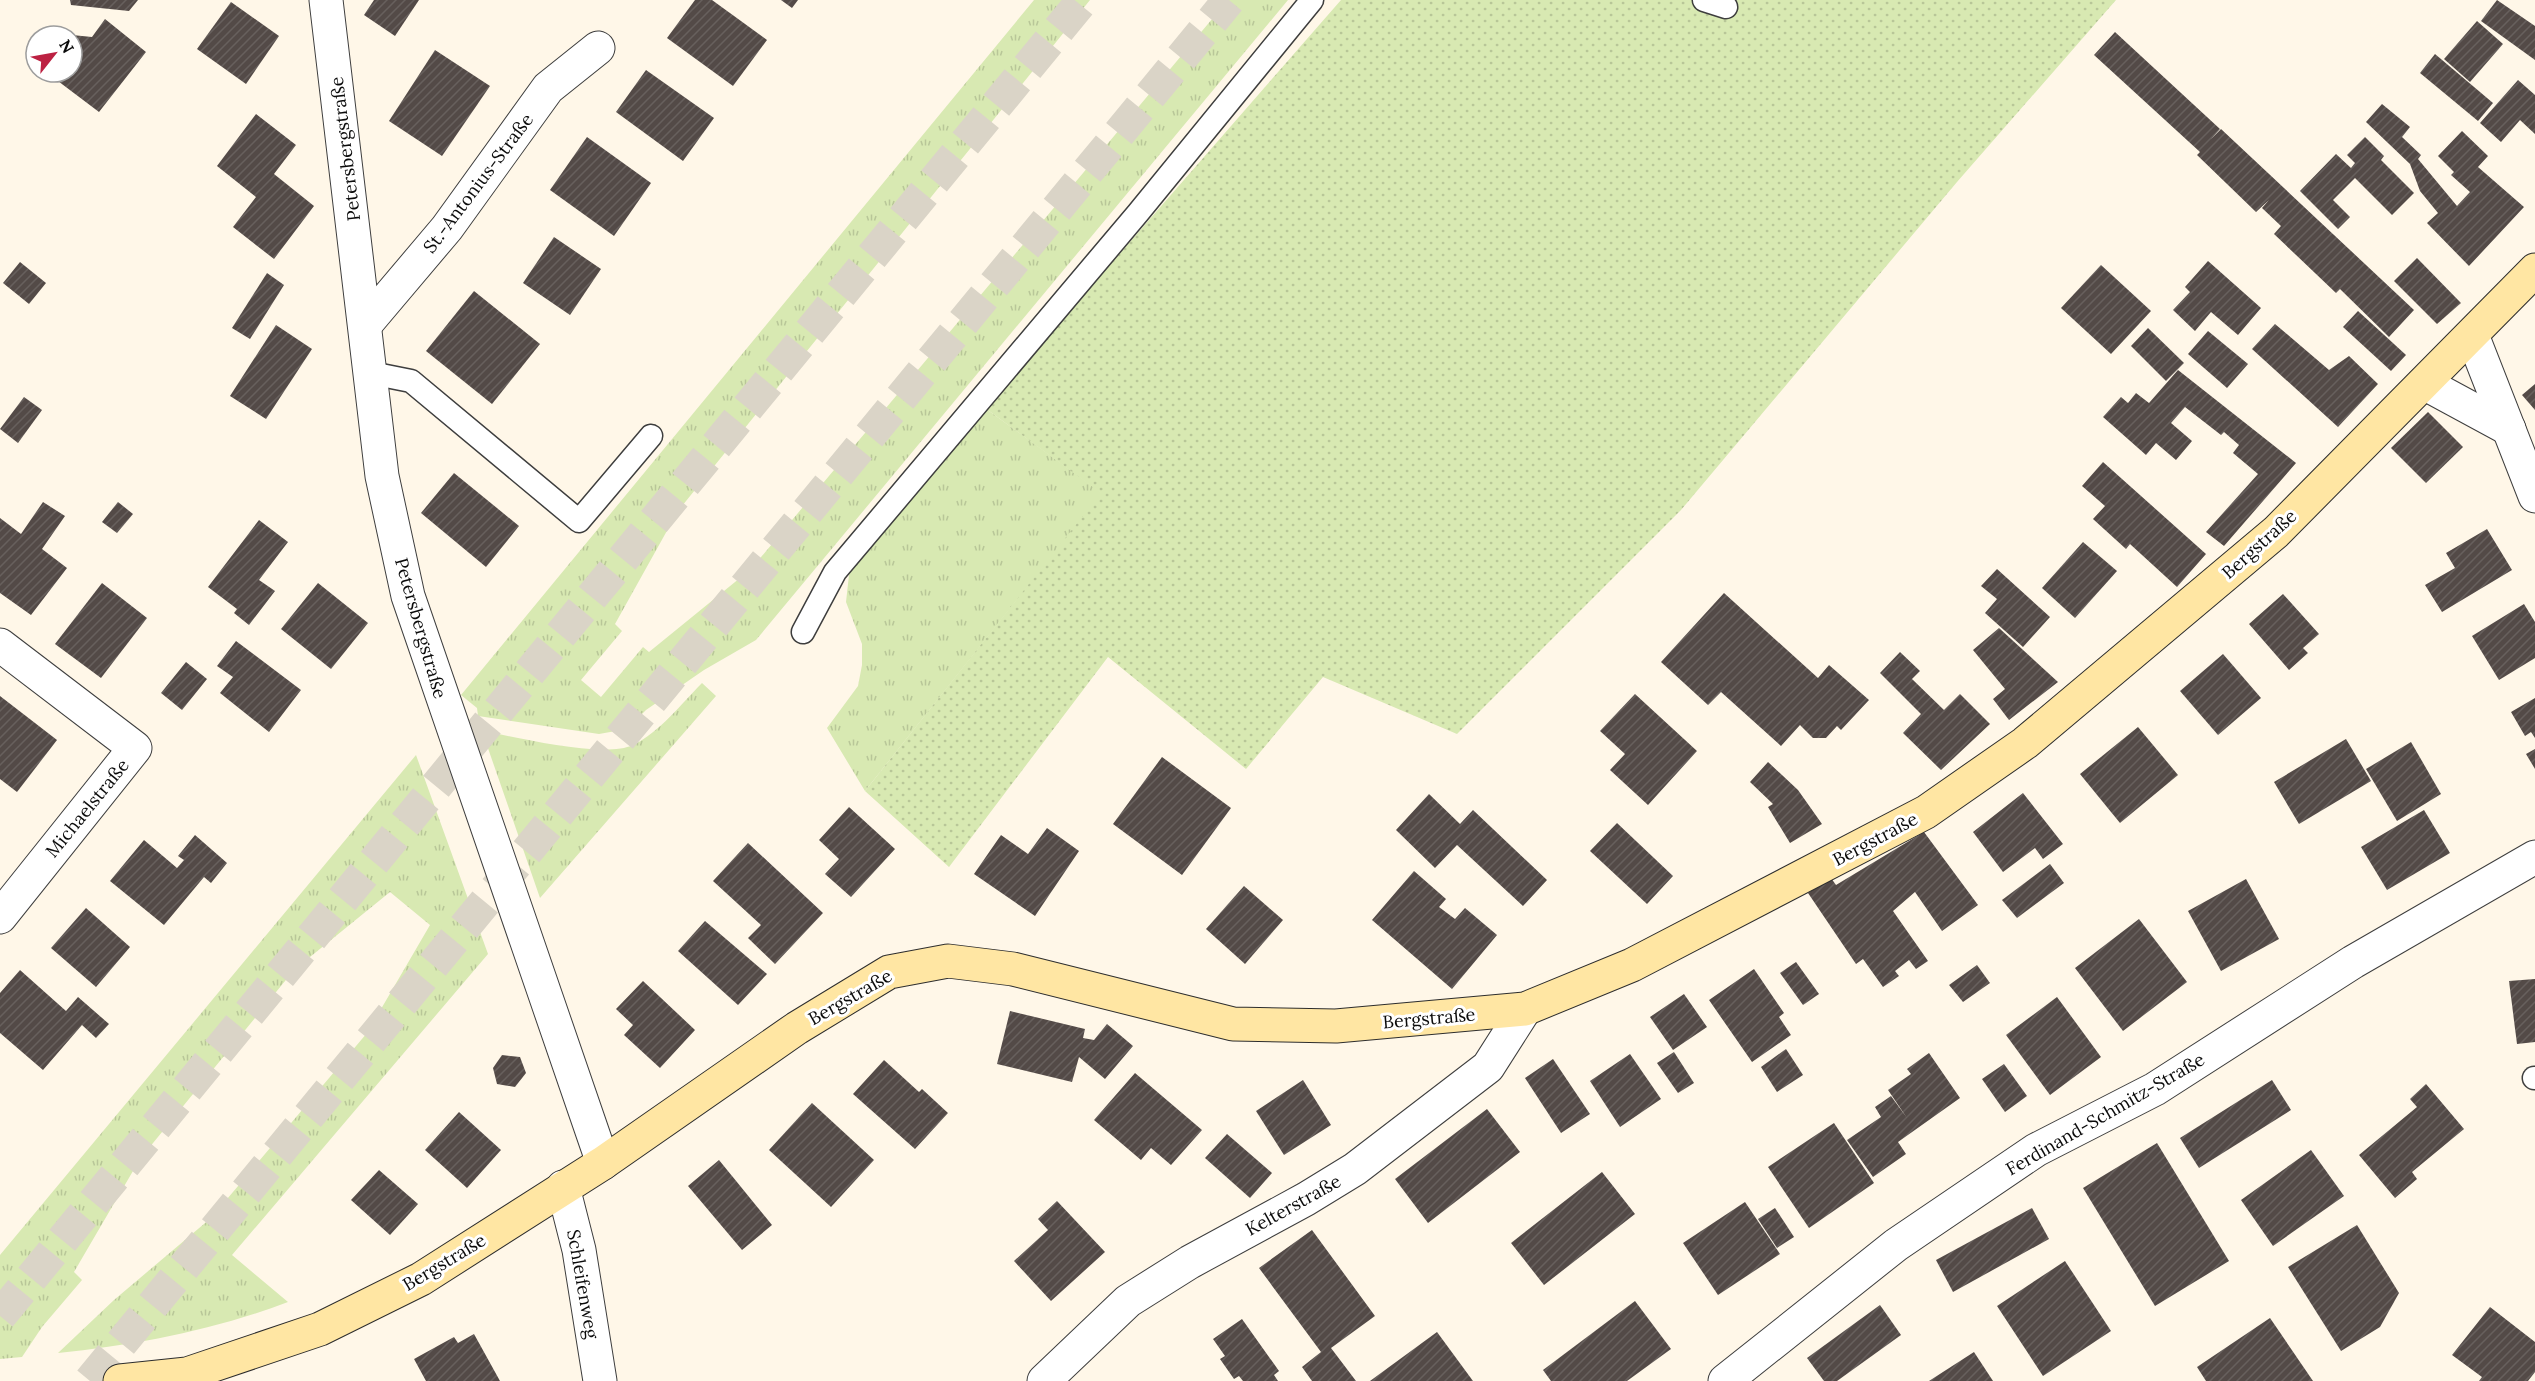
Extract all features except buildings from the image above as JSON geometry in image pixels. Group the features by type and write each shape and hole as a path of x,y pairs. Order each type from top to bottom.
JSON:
{"street":[{"name":"Petersbergstraße","path":"326,0 382,476 408,596 603,1163"},
{"name":"St.-Antonius-Straße","path":"365,326 447,228 548,88 598,48"},
{"name":"Bergstraße","path":"120,1381 186,1377 320,1329 421,1279 603,1163 796,1028 889,972 948,961 1013,969 1233,1024 1336,1026 1525,1010 1632,965 1736,913 1926,812 2007,756 2122,663 2276,532 2535,270"},
{"path":"2472,335 2535,496"},
{"path":"2424,383 2509,429"},
{"name":"Michaelstraße","path":"0,645 135,748 0,917"},
{"name":"Ferdinand-Schmitz-Straße","path":"1725,1381 1896,1245 2036,1150 2155,1089 2352,962 2535,857"},
{"name":"Kelterstraße","path":"1044,1381 1128,1301 1190,1262 1306,1199 1355,1169 1488,1068 1525,1010"},
{"name":"Schleifenweg","path":"563,1187 579,1250 600,1381"}],"lane":[{"path":"803,632 835,572 1138,213 1312,0"},
{"path":"1704,0 1726,7"},
{"path":"371,373 411,381 579,521 651,436"}],"green space":[{"path":"1034,0 1090,0 678,511 615,624 622,631 581,680 601,697 643,647 649,652 751,569 1228,0 1288,0 756,640 704,670 646,710 627,729 599,734 478,716 477,708 461,695"},
{"path":"1341,0 2116,0 1957,182 1681,510 1457,734 1323,677 1246,769 1108,657 949,867 865,791 1101,493 985,408"},
{"path":"985,408 1102,493 865,791 827,728 858,686 862,665 862,644 846,602 850,566"},
{"path":"702,683 716,696 540,898 482,731 582,748 619,749 633,745 652,733"},
{"path":"416,755 488,954 232,1255 288,1302 232,1321 174,1335 116,1346 58,1353 114,1300 211,1218 367,1033 430,925 390,892 294,970 140,1159 74,1272 82,1280 42,1327 22,1357 0,1359 0,1255"}],"tunnel":[{"path":"0,1316 1083,0"},
{"path":"90,1381 1229,0"}]}
